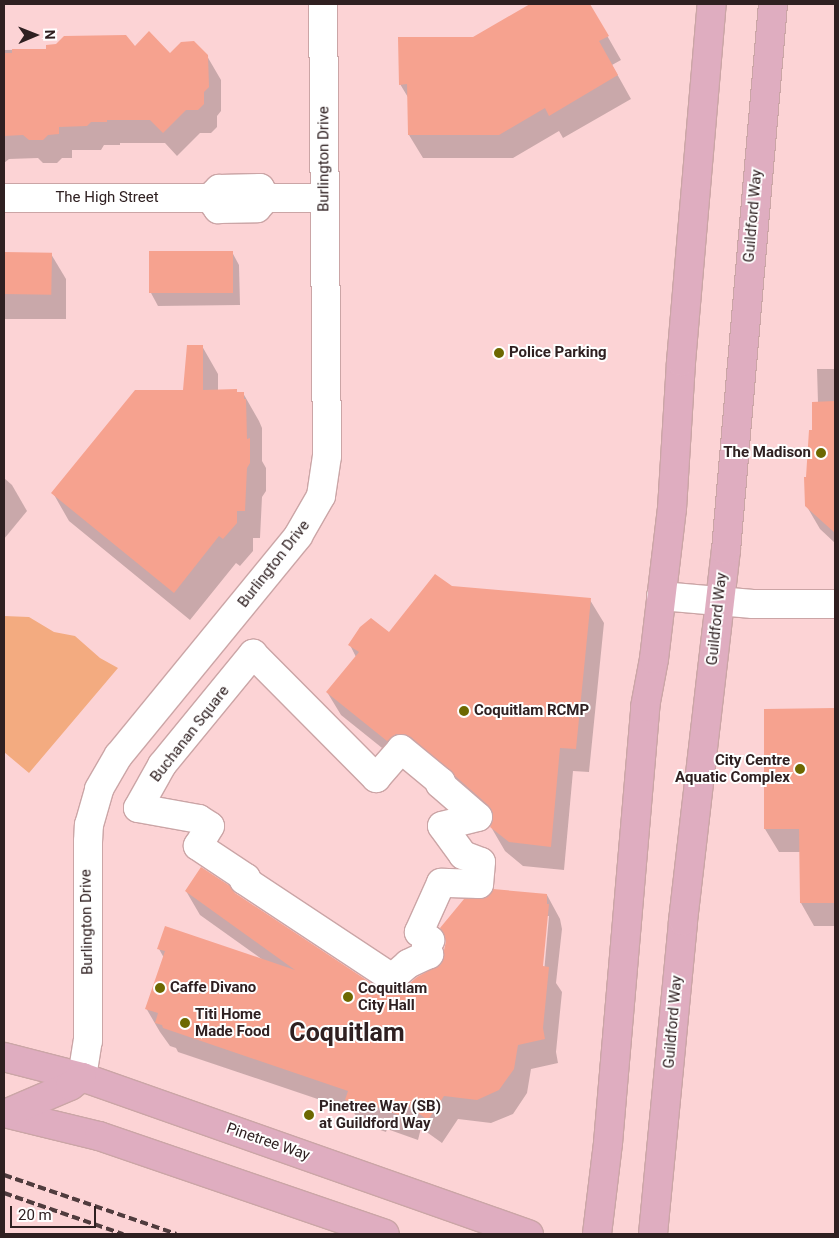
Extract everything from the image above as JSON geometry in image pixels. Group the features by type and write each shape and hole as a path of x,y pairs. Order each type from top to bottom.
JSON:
{"main road":[{"path":"597,1234 609,1133 645,707 654,659 672,510 681,362 712,4"},
{"name":"Guildford Way","path":"653,1234 682,920 726,550 773,4"},
{"name":"Pinetree Way","path":"4,1057 82,1077 529,1234"},
{"path":"5,1113 70,1086 82,1077"},
{"path":"5,1113 99,1136 386,1234"}],"street":[{"name":"Burlington Drive","path":"82,1077 88,1041 89,825 99,789 119,755 298,536 321,496 327,456 323,4"},
{"name":"The High Street","path":"4,198 210,198 218,209 257,208 266,198 324,198"},
{"path":"661,596 753,604 835,604"},
{"name":"Buchanan Square","path":"253,654 376,778 401,749 441,782 440,784 478,817 442,826 463,854 481,862 479,884 441,883 419,932 430,940 426,946 429,954 408,964 392,978 244,880 246,878 198,846 210,826 199,819 138,808 162,765 253,654"}],"shaded area":[{"path":"4,616 29,617 54,632 75,636 100,658 118,668 29,773 4,752"}],"building":[{"path":"530,4 590,4 609,36 599,41 618,75 549,116 545,108 499,135 408,135 407,84 399,85 398,37 473,37"},
{"path":"149,31 170,53 181,42 194,41 208,55 209,87 204,92 204,104 198,110 186,110 163,133 150,120 107,120 107,122 91,122 87,126 59,127 59,134 48,135 43,140 29,140 23,135 4,136 4,53 12,53 12,49 46,49 46,45 56,44 64,36 126,35 135,46"},
{"path":"149,251 233,251 233,293 149,293"},
{"path":"4,252 52,253 51,295 4,294"},
{"path":"187,345 203,345 203,390 237,389 237,392 244,392 244,399 246,399 247,439 250,438 250,463 247,468 245,511 237,511 237,523 223,539 219,536 174,593 51,493 135,390 183,390"},
{"name":"The Madison","path":"835,401 835,533 805,506 804,477 806,477 809,430 812,430 812,402"},
{"name":"Coquitlam RCMP","path":"435,574 452,586 591,598 576,749 560,748 551,847 509,842 490,827 493,813 488,805 411,737 404,734 396,734 387,741 326,692 359,652 348,645 360,627 371,618 389,632"},
{"name":"City Centre Aquatic Complex","path":"835,708 835,903 800,903 799,829 764,829 764,709"},
{"name":"Coquitlam City Hall","path":"201,867 230,886 235,893 383,991 392,994 402,990 417,977 441,964 446,941 440,928 464,899 486,898 493,889 547,894 547,904 549,904 543,966 549,967 543,1028 545,1039 518,1045 514,1069 499,1090 477,1100 444,1096 428,1120 408,1106 405,1117 374,1106 373,1109 345,1100 348,1091 163,1028 162,1025 155,1023 158,1013 145,1009 165,951 157,949 165,926 295,970 185,891"}],"railway":[{"path":"4,1175 176,1234"},
{"path":"4,1193 123,1234"}],"place":[{"name":"Police Parking","path":"499,353"},
{"name":"The Madison","path":"821,453"},
{"name":"Coquitlam RCMP","path":"464,711"},
{"name":"City Centre Aquatic Complex","path":"800,769"},
{"name":"Caffe Divano","path":"160,988"},
{"name":"Coquitlam City Hall","path":"348,997"},
{"name":"Titi Home Made Food","path":"185,1023"},
{"name":"Pinetree Way (SB) at Guildford Way","path":"309,1115"}],"district":[{"name":"Coquitlam","path":"347,1033"}]}
